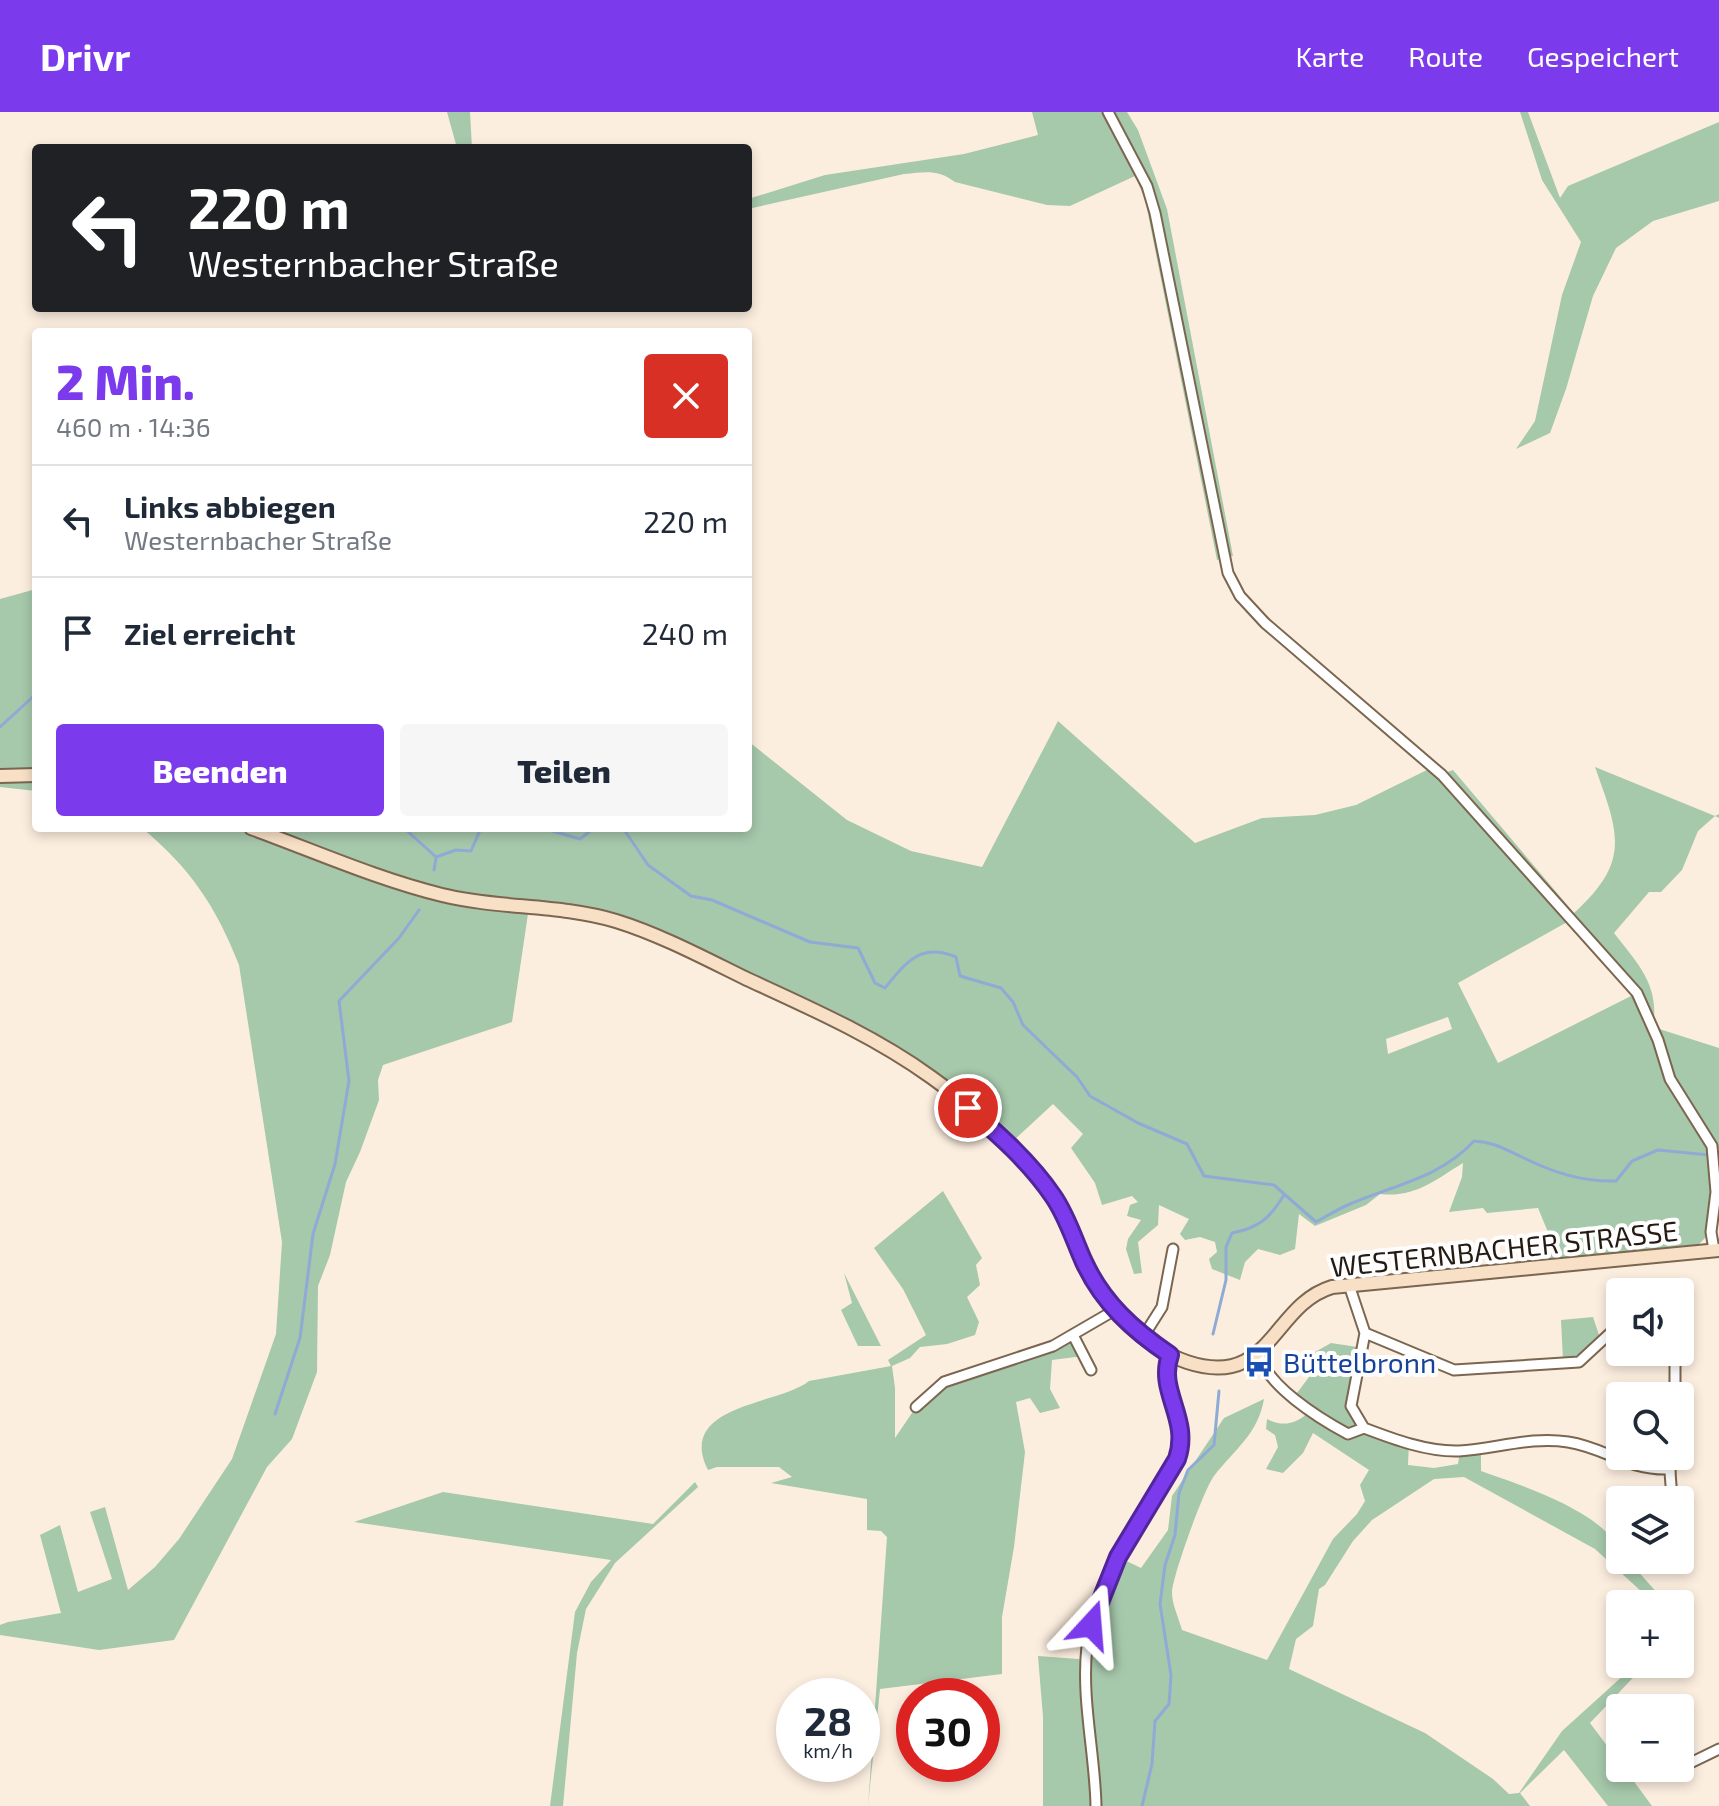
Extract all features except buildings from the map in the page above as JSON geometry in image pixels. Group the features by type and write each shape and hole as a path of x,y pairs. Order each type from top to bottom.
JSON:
{"street":[{"path":"1108,112 1147,186 1155,213 1224,558 1240,596 1265,623 1442,775 1637,993 1658,1040 1670,1079 1712,1146 1716,1192 1711,1232 1717,1250"},
{"path":"0,776 32,775"},
{"name":"WESTERNBACHER STRASSE","path":"262,832 442,895 579,912 649,933 836,1020 932,1078 996,1132 1052,1194 1095,1282 1115,1310 1143,1337 1189,1363 1221,1366 1259,1353 1309,1296 1332,1287 1717,1250"},
{"path":"1143,1337 1162,1309 1173,1249"},
{"path":"1349,1285 1365,1333 1351,1406 1364,1428"},
{"path":"916,1407 944,1382 984,1366 1016,1361 1073,1335 1115,1310"},
{"path":"1365,1333 1454,1370 1579,1362 1606,1337"},
{"path":"1073,1335 1091,1370"},
{"path":"1259,1353 1262,1369 1321,1419 1348,1434 1364,1428 1434,1450 1460,1451 1501,1444 1570,1442 1606,1454"},
{"path":"1096,1806 1086,1681 1087,1646 1098,1604 1112,1569 1177,1459 1181,1446 1181,1424 1165,1372 1170,1355"},
{"path":"1694,1761 1719,1749"}],"green space":[{"path":"447,112 470,112 472,144 456,144"},
{"path":"1032,112 1127,112 1138,130 1167,209 1233,556 1217,560 1145,199 1135,176 1070,206 1047,205 925,172 752,208 752,198 825,175 964,154 1038,135"},
{"path":"1520,112 1528,112 1560,198 1568,186 1719,122 1719,201 1653,221 1616,248 1593,296 1550,433 1516,449 1535,421 1562,295 1581,242 1542,180"},
{"path":"32,590 32,791 0,787 0,599"},
{"path":"1058,721 1195,843 1262,818 1315,815 1356,805 1433,767 1442,774 1453,770 1574,913 1605,878 1615,846 1610,811 1595,767 1715,816 1698,831 1682,870 1661,892 1649,892 1614,933 1639,965 1650,987 1653,1027 1719,1048 1719,1149 1713,1147 1714,1238 1719,1238 1719,1250 1703,1251 1709,1234 1696,1247 1531,1263 1529,1252 1547,1251 1547,1239 1550,1237 1538,1208 1487,1213 1483,1208 1449,1212 1462,1177 1463,1163 1424,1186 1404,1193 1380,1194 1366,1205 1315,1226 1299,1214 1295,1249 1280,1255 1258,1249 1245,1262 1240,1280 1212,1269 1209,1259 1217,1252 1215,1242 1200,1237 1185,1240 1180,1234 1189,1219 1159,1205 1158,1225 1138,1242 1142,1273 1134,1274 1126,1249 1128,1239 1141,1220 1127,1216 1130,1205 1138,1202 1132,1196 1102,1205 1095,1183 1071,1148 1083,1134 1053,1104 1013,1141 890,1051 649,933 529,907 512,1022 383,1065 378,1080 379,1100 346,1182 330,1255 318,1286 317,1372 292,1439 267,1467 174,1640 99,1650 0,1635 0,1625 8,1622 61,1613 40,1535 60,1525 78,1592 112,1579 90,1512 105,1507 128,1590 155,1567 179,1539 232,1459 276,1334 282,1242 239,965 221,924 200,889 147,832 752,832 752,744 847,820 911,851 982,867","holes":["1569,921 1637,993 1498,1063 1458,983","1448,1017 1452,1029 1388,1054 1386,1039"]},
{"path":"943,1191 982,1258 976,1265 980,1285 967,1297 979,1322 975,1335 947,1344 920,1347 910,1358 892,1366 895,1438 916,1407 944,1382 1073,1335 1083,1356 1052,1360 1050,1389 1060,1408 1040,1413 1030,1398 1016,1402 1025,1452 1002,1617 1002,1674 969,1678 896,1678 896,1687 880,1689 880,1678 877,1678 887,1537 881,1531 867,1530 867,1499 771,1483 792,1477 779,1467 717,1467 708,1470 702,1448 706,1432 718,1419 809,1381 891,1366 888,1360 926,1335 903,1289 874,1248"},
{"path":"844,1273 881,1346 858,1346 841,1310 852,1303"},
{"path":"1593,1317 1599,1335 1586,1352 1563,1360 1561,1320"},
{"path":"1331,1343 1364,1348 1351,1406 1364,1428 1409,1442 1408,1465 1434,1468 1458,1464 1460,1451 1481,1447 1481,1471 1541,1493 1586,1516 1603,1529 1606,1532 1606,1559 1595,1549 1464,1477 1434,1479 1372,1520 1353,1541 1325,1585 1319,1589 1313,1626 1296,1639 1289,1669 1425,1733 1493,1779 1509,1794 1519,1793 1562,1731 1621,1678 1633,1678 1618,1694 1606,1694 1606,1706 1590,1723 1606,1744 1606,1782 1634,1782 1652,1806 1608,1806 1564,1750 1520,1793 1530,1806 1043,1806 1043,1717 1038,1656 1079,1659 1085,1677 1091,1625 1118,1557 1141,1568 1168,1530 1172,1496 1224,1418 1264,1399 1257,1422 1214,1476 1196,1515 1173,1584 1174,1607 1182,1630 1267,1660 1333,1539 1365,1501 1360,1485 1369,1470 1313,1433 1303,1453 1283,1473 1266,1469 1278,1447 1275,1435 1266,1429 1267,1419 1290,1423 1310,1411 1294,1397 1309,1377 1315,1352"},
{"path":"695,1482 698,1487 615,1563 586,1609 577,1653 563,1806 550,1806 575,1612 591,1582 611,1560 354,1522 443,1492 653,1524"},
{"path":"1622,1574 1640,1574 1655,1590 1640,1590"}],"waterway":[{"path":"0,727 32,698"},
{"path":"408,832 436,857 456,850 471,851 479,832"},
{"path":"556,832 580,839 589,832"},
{"path":"626,832 648,865 691,896 712,900 810,942 858,948 875,983 885,988 907,963 924,953 944,953 956,957 960,976 1001,988 1013,1002 1023,1025 1077,1077 1090,1096 1138,1123 1187,1144 1204,1176 1274,1185 1316,1222 1350,1204 1431,1172 1461,1154 1474,1141 1494,1145 1559,1172 1604,1181 1616,1181 1632,1161 1658,1150 1719,1156"},
{"path":"434,870 436,858"},
{"path":"275,1414 300,1338 313,1234 335,1164 349,1081 339,1001 399,938 419,910"},
{"path":"1213,1334 1226,1280 1226,1247 1232,1233 1263,1221 1284,1195"},
{"path":"1142,1806 1152,1764 1155,1721 1169,1704 1171,1675 1160,1604 1165,1565 1175,1535 1179,1493 1188,1470 1214,1445 1219,1391"}],"place":[{"name":"Büttelbronn","path":"1259,1362"}],"route":[{"path":"968,1108 1005,1141 1052,1194 1095,1282 1115,1310 1143,1337 1170,1355 1165,1377 1181,1424 1181,1446 1177,1459 1118,1557 1101,1593 1091,1625"}]}
